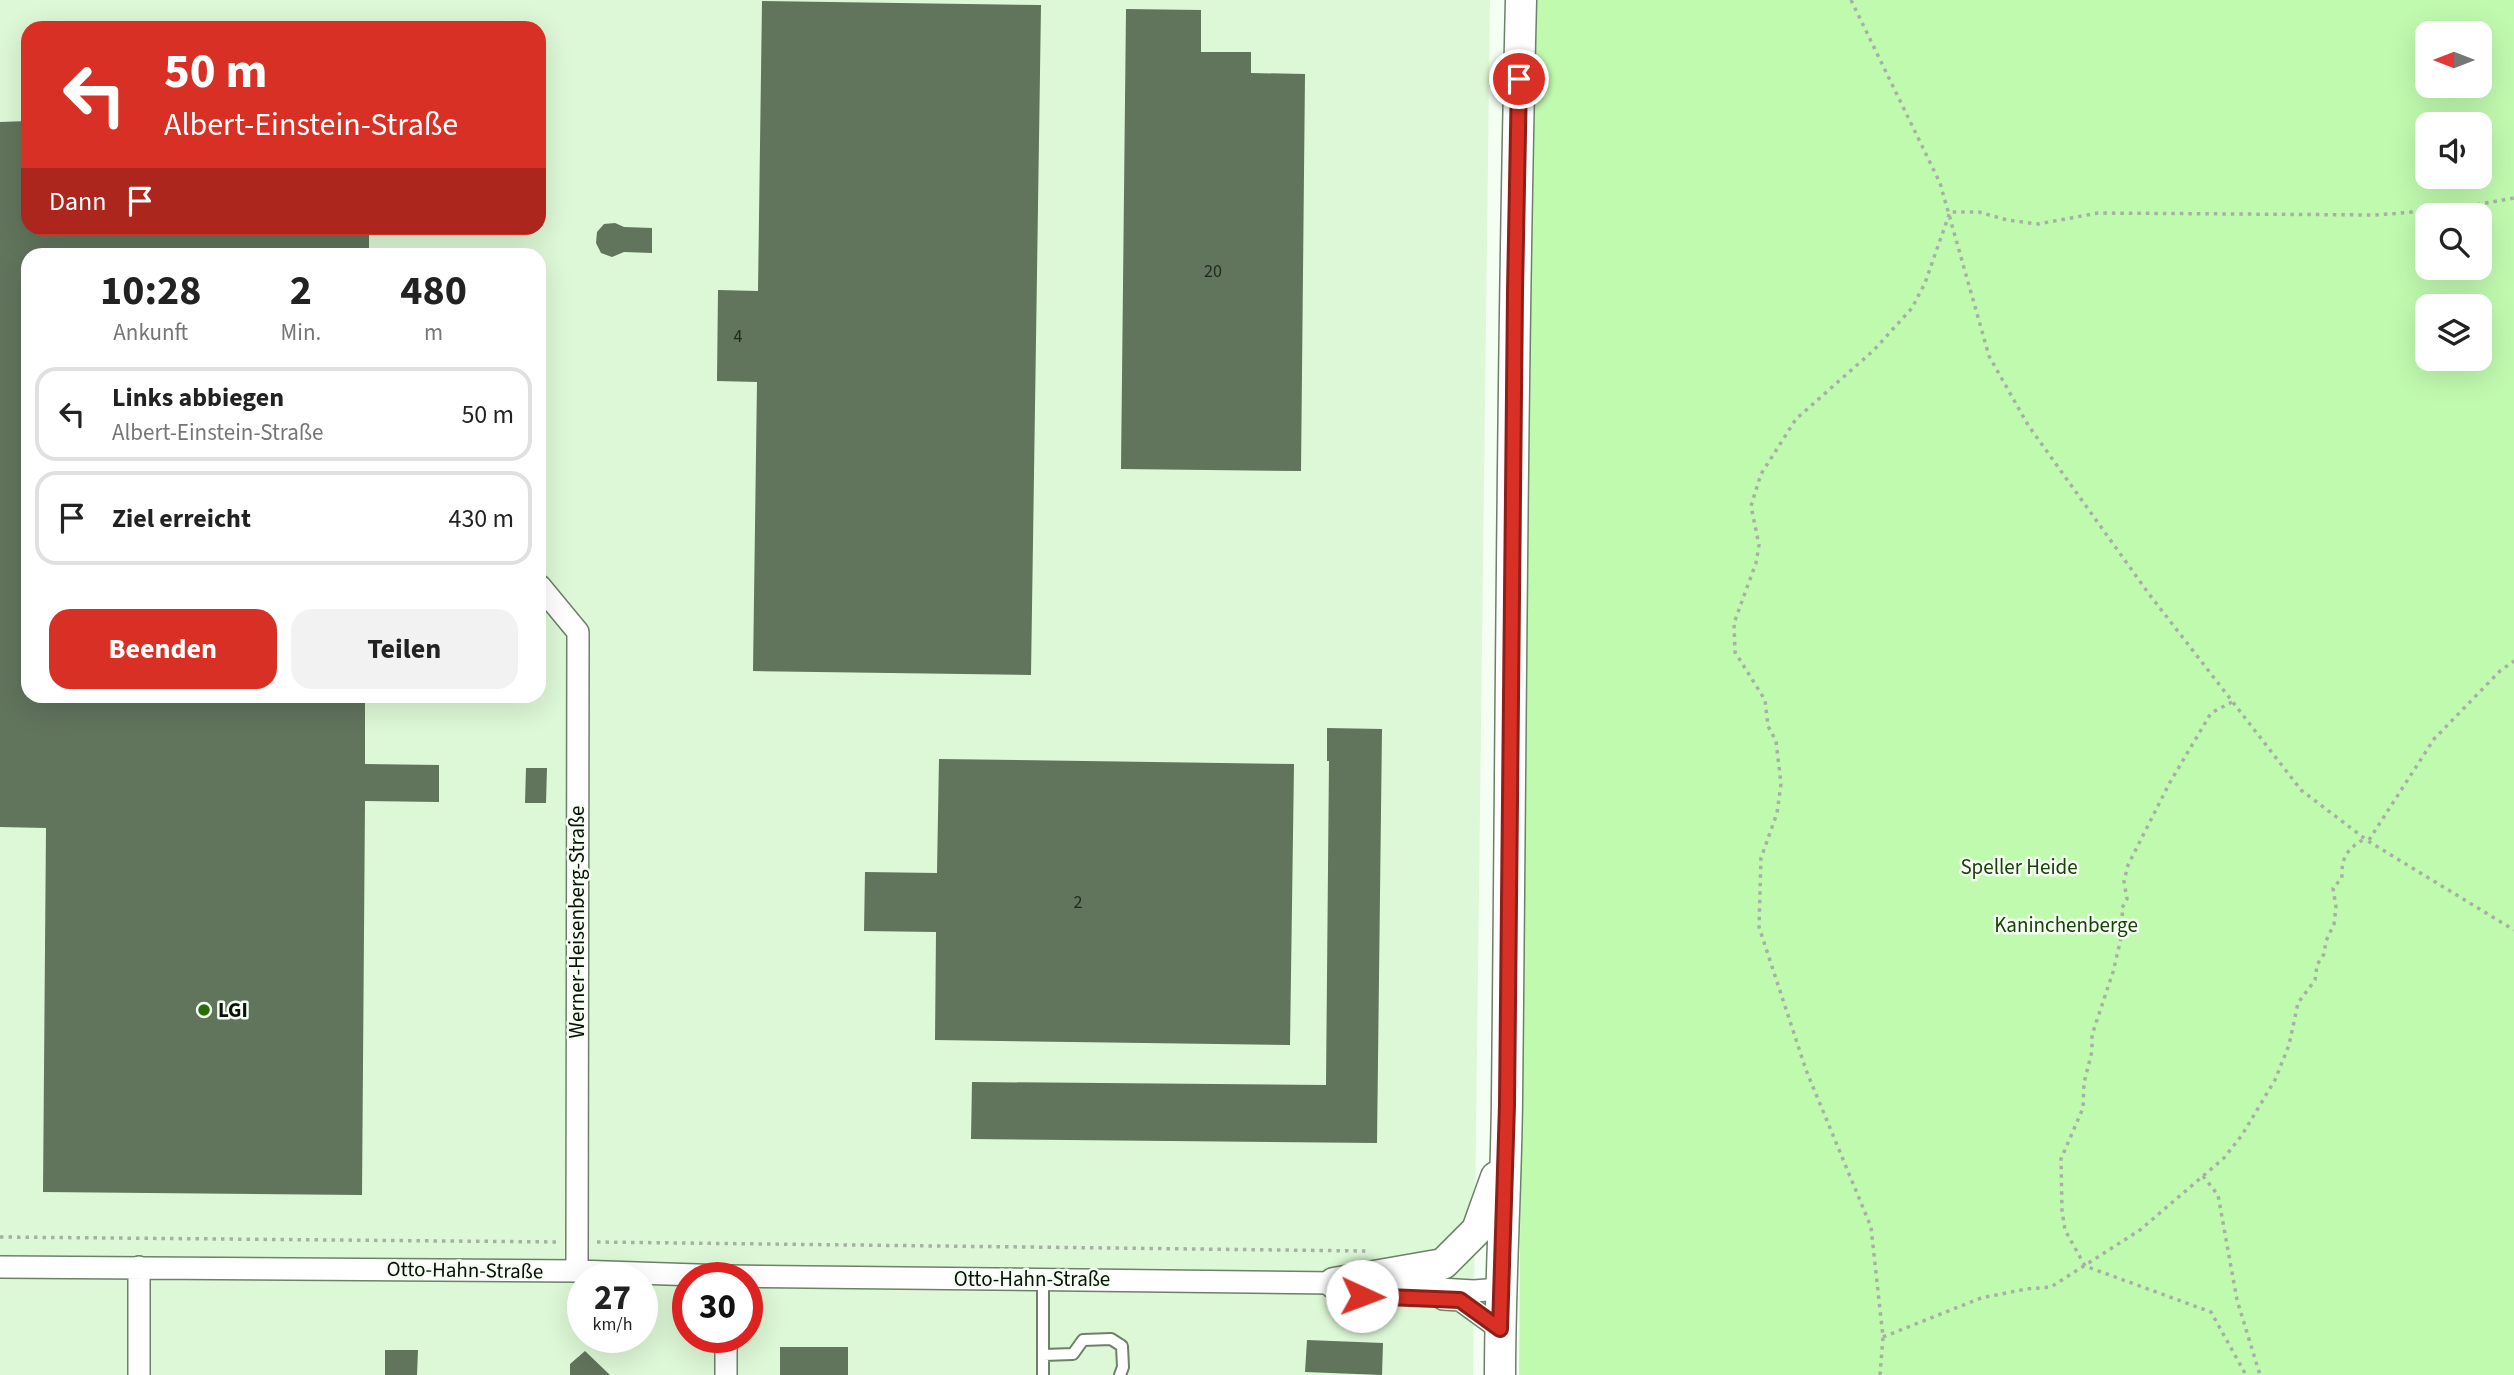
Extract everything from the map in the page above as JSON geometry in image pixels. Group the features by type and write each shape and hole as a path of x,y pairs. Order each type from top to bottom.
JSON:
{"main road":[{"path":"1500,1375 1515,250 1521,0"},
{"path":"1321,1283 1443,1264 1476,1230 1505,1150"}],"street":[{"name":"Werner-Heisenberg-Straße","path":"546,593 578,632 577,1262"},
{"name":"Otto-Hahn-Straße","path":"0,1267 567,1271"},
{"path":"139,1267 139,1375"},
{"name":"Otto-Hahn-Straße","path":"763,1277 1321,1283 1474,1291 1500,1289"},
{"name":"Otto-Hahn-Straße","path":"1321,1283 1337,1296 1460,1300 1500,1329"},
{"path":"726,1353 726,1375"}],"lane":[{"path":"1042,1279 1043,1375"},
{"path":"1043,1354 1073,1354 1083,1339 1111,1339 1122,1346 1123,1367 1120,1375"}],"path":[{"path":"1852,0 1940,183 1989,356 2028,425 2149,594 2301,790 2366,840 2514,930"},
{"path":"1950,212 1979,212 2007,220 2038,224 2098,213 2375,215 2453,209 2514,198"},
{"path":"1880,1375 1883,1338 1871,1227 1806,1070 1759,927 1761,858 1777,813 1781,784 1776,741 1768,726 1765,700 1735,652 1734,623 1756,563 1759,545 1751,506 1761,474 1796,419 1874,350 1912,308 1926,283 1950,212"},
{"path":"1883,1338 1981,1298 2051,1287 2140,1230 2224,1158 2242,1135 2275,1080 2289,1045 2298,1003 2315,980 2326,941 2334,924 2336,907 2333,888 2342,878 2341,863 2350,848 2366,840 2434,739 2500,671 2514,661"},
{"path":"2232,702 2211,713 2169,784 2129,865 2124,881 2127,899 2122,908 2123,930 2113,972 2092,1035 2082,1108 2061,1158 2062,1211 2065,1230 2085,1266 2211,1312 2246,1375"},
{"path":"2203,1175 2218,1195 2237,1300 2260,1375"},
{"path":"0,1237 1366,1251"}],"shaded area":[{"path":"0,0 1490,0 1473,1375 0,1375"}],"green space":[{"name":"Kaninchenberge","path":"1530,0 2514,0 2514,1375 1519,1375"}],"building":[{"path":"762,1 1041,5 1031,675 753,671 757,382 717,381 718,290 758,291"},
{"path":"1126,9 1201,10 1201,52 1251,52 1251,73 1305,74 1301,471 1121,469"},
{"name":"LGI","path":"21,121 21,235 369,235 369,248 21,248 21,703 365,703 365,764 439,765 439,802 365,801 362,1195 43,1192 46,828 0,827 0,122"},
{"path":"615,223 624,227 652,228 652,253 624,252 612,257 601,253 596,243 597,232 604,224"},
{"path":"1327,728 1382,729 1377,1143 971,1139 972,1082 1326,1085"},
{"path":"939,759 1294,764 1290,1045 935,1040 936,932 864,931 865,872 937,873"},
{"path":"526,768 547,768 546,803 525,803"},
{"path":"1307,1340 1383,1343 1382,1375 1305,1372"},
{"path":"780,1347 848,1347 848,1375 780,1375"},
{"path":"385,1350 418,1350 417,1375 385,1375"},
{"path":"583,1353 587,1353 610,1375 570,1375 570,1364"}],"place":[{"name":"LGI","path":"204,1010"}],"route":[{"path":"1362,1296 1460,1300 1500,1329 1507,1105 1519,79"}],"park label":[{"name":"Speller Heide","path":"2019,867"}]}
